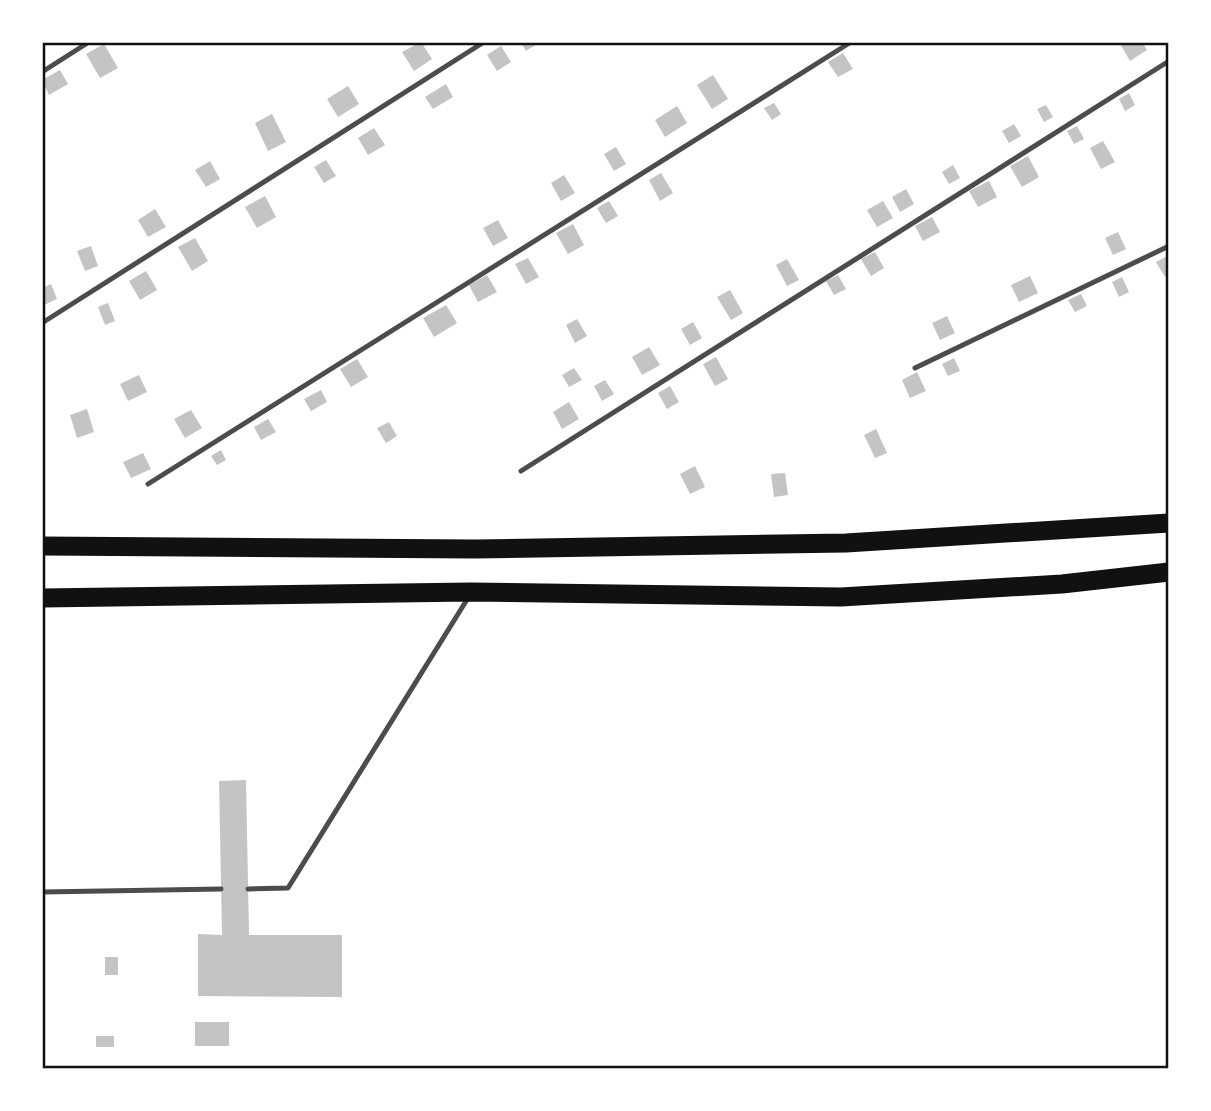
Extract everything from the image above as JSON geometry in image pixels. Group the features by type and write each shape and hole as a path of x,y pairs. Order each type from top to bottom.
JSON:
{"highway":[{"path":"42,546 475,549 846,543 1169,523"},
{"path":"42,598 471,592 841,597 1062,584 1169,572"}],"lane":[{"path":"42,72 89,42"},
{"path":"42,323 484,42"},
{"path":"148,484 850,42"},
{"path":"521,471 1169,61"},
{"path":"915,369 1169,246"},
{"path":"248,889 288,888 471,592"},
{"path":"42,892 221,889"}],"building":[{"path":"421,42 432,59 414,71 402,52"},
{"path":"521,42 535,42 537,44 526,51"},
{"path":"1119,42 1142,42 1147,50 1130,61"},
{"path":"104,44 118,68 100,78 86,54"},
{"path":"501,46 511,62 497,71 487,55"},
{"path":"843,53 853,69 838,77 828,62"},
{"path":"60,70 68,84 49,95 42,80"},
{"path":"713,75 728,99 712,109 697,85"},
{"path":"446,84 453,97 433,109 425,97"},
{"path":"348,86 359,104 338,117 327,99"},
{"path":"1129,93 1135,105 1125,111 1119,99"},
{"path":"774,103 781,114 772,120 764,108"},
{"path":"1046,105 1053,117 1044,122 1037,109"},
{"path":"677,106 687,123 665,137 655,120"},
{"path":"272,114 286,142 268,151 255,123"},
{"path":"1014,124 1021,136 1009,143 1002,131"},
{"path":"1077,126 1084,139 1074,144 1067,131"},
{"path":"374,128 385,145 368,155 358,138"},
{"path":"1103,141 1115,162 1101,169 1090,148"},
{"path":"616,147 626,164 614,171 604,154"},
{"path":"1028,156 1039,177 1022,187 1010,166"},
{"path":"326,160 336,176 324,183 314,167"},
{"path":"210,161 220,179 206,187 195,170"},
{"path":"953,165 960,178 949,184 942,172"},
{"path":"661,173 673,193 660,201 649,180"},
{"path":"564,175 575,193 561,201 551,183"},
{"path":"989,181 997,197 978,207 969,191"},
{"path":"906,189 914,204 900,212 892,197"},
{"path":"265,196 276,217 257,228 245,207"},
{"path":"609,201 618,216 606,223 597,208"},
{"path":"883,201 893,218 877,227 867,210"},
{"path":"155,209 166,227 148,237 138,220"},
{"path":"932,217 940,232 923,241 915,226"},
{"path":"498,220 508,238 493,246 483,228"},
{"path":"573,224 584,245 568,254 556,233"},
{"path":"1118,232 1126,249 1113,255 1105,238"},
{"path":"195,238 208,261 192,271 178,247"},
{"path":"91,246 98,266 85,271 77,251"},
{"path":"875,252 884,268 871,276 861,259"},
{"path":"1169,255 1169,274 1165,277 1156,262"},
{"path":"528,258 539,277 526,284 515,264"},
{"path":"787,259 799,280 787,286 776,265"},
{"path":"146,271 157,290 140,300 129,281"},
{"path":"487,275 497,292 478,302 469,285"},
{"path":"838,275 846,289 834,295 826,281"},
{"path":"1030,276 1038,293 1019,302 1011,285"},
{"path":"1122,277 1129,292 1119,297 1112,282"},
{"path":"51,284 57,299 42,306 42,288"},
{"path":"730,290 743,313 731,320 717,297"},
{"path":"1081,294 1087,306 1075,312 1068,300"},
{"path":"108,303 115,321 105,325 98,307"},
{"path":"446,305 457,323 434,337 423,318"},
{"path":"947,316 955,333 940,340 932,323"},
{"path":"577,319 587,336 575,343 566,325"},
{"path":"693,322 702,338 690,345 681,329"},
{"path":"649,347 660,365 642,375 632,357"},
{"path":"716,357 728,379 715,386 703,364"},
{"path":"954,358 960,371 948,376 942,364"},
{"path":"357,359 368,377 351,387 340,369"},
{"path":"574,368 582,380 569,387 562,375"},
{"path":"917,372 926,391 910,398 902,380"},
{"path":"139,375 147,392 128,401 120,384"},
{"path":"605,380 614,394 602,401 594,386"},
{"path":"670,386 679,402 667,409 658,393"},
{"path":"321,390 327,402 311,411 304,399"},
{"path":"569,402 579,419 562,429 553,412"},
{"path":"87,409 94,432 77,438 70,415"},
{"path":"191,410 202,428 185,438 174,419"},
{"path":"268,419 276,432 261,440 254,427"},
{"path":"389,422 397,436 386,443 377,428"},
{"path":"876,429 887,453 875,458 864,435"},
{"path":"221,450 226,460 217,465 211,456"},
{"path":"143,453 151,469 131,478 123,462"},
{"path":"695,466 705,487 690,494 680,474"},
{"path":"785,473 788,495 774,497 771,474"},
{"path":"246,780 249,935 342,935 342,997 198,996 198,934 222,935 219,781"},
{"path":"105,957 118,957 118,975 105,975"},
{"path":"195,1022 229,1022 229,1046 195,1046"},
{"path":"96,1036 114,1036 114,1047 96,1047"}]}
